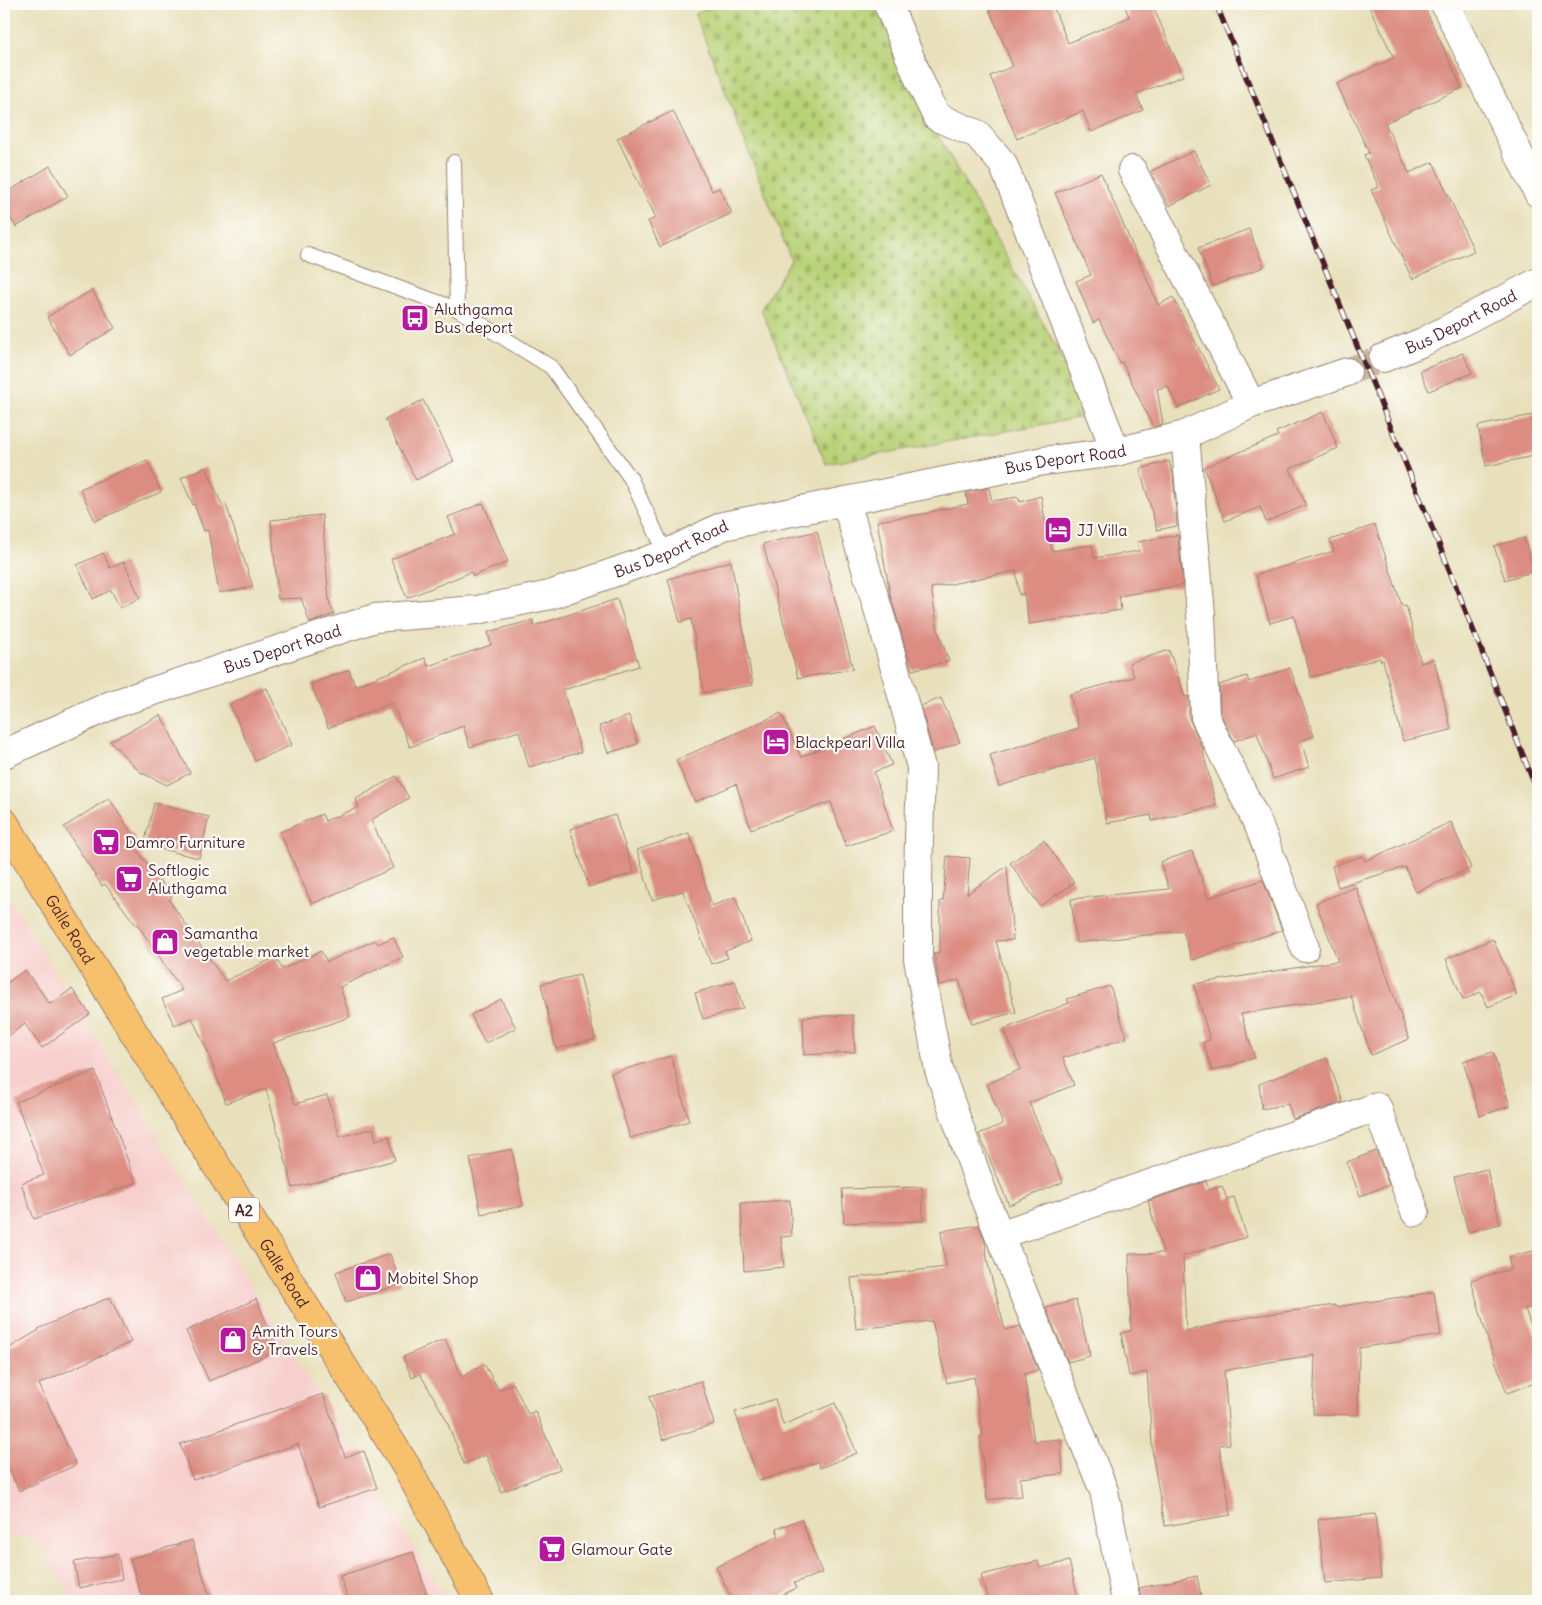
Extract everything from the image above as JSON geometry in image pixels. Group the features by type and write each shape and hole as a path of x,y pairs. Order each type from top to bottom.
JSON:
{"highway":[{"name":"Galle Road","path":"4,822 180,1109 406,1466 480,1601"}],"street":[{"path":"888,4 920,84 937,117 977,134 1003,164 1116,452"},
{"path":"1445,4 1538,193"},
{"path":"1132,170 1251,404"},
{"name":"Bus Deport Road","path":"1383,358 1423,342 1538,282"},
{"name":"Bus Deport Road","path":"4,754 111,705 375,618 477,610 550,595 666,554 722,526 1043,462 1116,452 1185,435 1251,404 1347,372"},
{"path":"1185,435 1201,616 1204,716 1259,826 1305,948"},
{"path":"846,502 887,639 921,767 918,959 939,1070 999,1235 1104,1491 1126,1601"},
{"path":"999,1235 1377,1107 1415,1212"}],"lane":[{"path":"454,162 458,309"},
{"path":"308,254 458,309 551,367 631,479 666,554"}],"shaded area":[{"path":"4,890 447,1601 74,1601 37,1540 4,1535"}],"green space":[{"path":"721,4 879,4 932,124 1094,415 826,464 761,309 791,260 695,14"}],"building":[{"path":"987,4 1052,4 1068,43 1129,17 1124,4 1152,4 1183,76 1136,94 1143,110 1091,132 1083,111 1017,139 990,76 1013,66"},
{"path":"1368,4 1423,4 1462,88 1385,123 1409,173 1433,162 1474,251 1412,279 1371,190 1379,187 1364,155 1369,153 1337,84 1394,58"},
{"path":"673,111 712,191 719,188 732,213 660,247 648,221 656,218 617,138"},
{"path":"1194,151 1211,185 1169,206 1151,171"},
{"path":"50,166 68,196 16,227 4,207 4,194"},
{"path":"1101,173 1158,305 1173,297 1219,389 1178,408 1168,386 1157,389 1163,424 1153,427 1122,362 1120,363 1099,320 1093,323 1076,281 1091,275 1055,193"},
{"path":"1249,229 1264,267 1213,286 1198,248"},
{"path":"92,290 115,328 70,355 47,317"},
{"path":"1463,353 1472,373 1429,391 1420,371"},
{"path":"423,400 454,461 416,480 385,419"},
{"path":"1323,412 1338,448 1290,469 1306,505 1266,522 1260,507 1225,521 1204,467 1278,436 1276,432"},
{"path":"1538,414 1538,455 1486,466 1478,426"},
{"path":"147,460 161,492 95,521 80,489"},
{"path":"1169,461 1173,474 1177,526 1157,530 1140,469"},
{"path":"206,467 222,505 226,504 253,587 219,593 208,530 204,531 194,504 181,478"},
{"path":"989,488 992,501 1018,497 1020,502 1041,496 1052,551 1092,545 1094,558 1139,551 1137,542 1178,535 1183,585 1119,596 1121,610 1029,624 1024,594 1019,595 1016,571 931,588 938,631 949,661 912,670 890,594 877,521 929,513 968,504 966,493"},
{"path":"483,503 508,562 473,576 471,572 407,598 391,559 455,534 448,517"},
{"path":"322,515 329,601 334,614 310,623 301,598 278,599 271,520"},
{"path":"1375,525 1402,606 1406,605 1421,663 1434,659 1451,730 1403,741 1383,660 1381,661 1380,658 1311,677 1294,616 1270,623 1256,575 1334,551 1330,540"},
{"path":"817,531 853,669 798,678 763,544"},
{"path":"1524,538 1534,571 1505,580 1494,546"},
{"path":"103,553 110,568 124,562 140,598 120,608 111,590 93,599 77,565"},
{"path":"731,561 753,685 704,693 691,619 680,622 668,579"},
{"path":"617,599 639,666 563,690 581,752 529,767 519,731 470,747 463,726 410,747 392,703 328,728 311,684 349,670 355,686 425,658 428,666 491,645 488,632 533,620 534,626"},
{"path":"1169,650 1185,697 1189,696 1189,718 1204,751 1216,806 1152,821 1151,815 1107,823 1095,758 999,786 990,755 1079,728 1070,694 1134,677 1129,663"},
{"path":"1290,668 1314,736 1301,741 1309,767 1273,779 1257,733 1234,741 1220,713 1219,685 1247,676 1249,682"},
{"path":"267,688 292,745 255,761 230,704"},
{"path":"941,698 960,742 933,753 921,706"},
{"path":"781,713 801,757 875,726 892,765 874,772 893,831 846,846 831,802 751,829 736,784 695,802 676,760"},
{"path":"161,715 190,773 167,785 140,772 110,741"},
{"path":"629,716 638,744 608,753 599,726"},
{"path":"396,776 409,798 371,820 393,868 312,904 280,832 322,814 325,821 359,807 356,799"},
{"path":"109,798 138,843 130,841 172,897 169,900 225,981 276,957 282,969 321,951 327,962 375,940 378,944 393,937 403,957 340,987 350,1017 273,1043 295,1104 327,1095 340,1137 373,1128 376,1140 389,1136 395,1160 293,1188 266,1089 226,1103 208,1052 192,1018 174,1025 162,999 182,990 137,924 105,884 102,886 64,827"},
{"path":"154,803 209,817 199,858 144,845"},
{"path":"615,815 634,873 589,887 570,829"},
{"path":"1451,822 1471,868 1416,892 1405,867 1338,887 1332,866 1363,856 1365,861"},
{"path":"689,833 712,906 735,897 751,941 725,951 728,958 711,964 683,891 652,900 637,850"},
{"path":"1044,840 1074,883 1040,906 1010,863"},
{"path":"1192,851 1208,898 1263,880 1282,930 1192,960 1183,931 1076,943 1071,899 1169,889 1160,862"},
{"path":"947,856 970,858 967,894 1007,866 1013,940 996,941 1016,1012 972,1024 959,980 939,985 934,953 940,952 940,901 943,901"},
{"path":"1356,887 1409,1039 1371,1055 1351,996 1241,1014 1255,1058 1212,1071 1203,1042 1210,1040 1194,984 1338,961 1316,903"},
{"path":"1493,939 1517,995 1488,1007 1481,992 1463,1000 1446,959"},
{"path":"25,970 50,1004 72,989 90,1014 42,1048 25,1024 4,1039 4,985"},
{"path":"580,975 595,1039 556,1049 541,984"},
{"path":"735,981 743,1008 703,1019 695,993"},
{"path":"1110,986 1127,1038 1063,1058 1074,1085 1029,1103 1063,1182 1009,1205 979,1134 1003,1124 987,1084 1021,1069 1004,1029 1069,1003 1067,999"},
{"path":"501,999 516,1028 485,1043 471,1015"},
{"path":"853,1015 855,1052 804,1055 803,1017"},
{"path":"1493,1052 1510,1106 1480,1116 1463,1061"},
{"path":"671,1056 689,1121 630,1138 611,1073"},
{"path":"1327,1058 1343,1102 1293,1119 1288,1104 1262,1109 1259,1084"},
{"path":"95,1071 136,1183 34,1219 21,1183 44,1175 16,1102"},
{"path":"512,1149 523,1206 481,1214 470,1158"},
{"path":"1376,1151 1389,1185 1360,1196 1347,1162"},
{"path":"1487,1169 1500,1224 1468,1232 1454,1177"},
{"path":"1206,1181 1209,1190 1222,1186 1227,1199 1234,1197 1247,1237 1183,1256 1186,1331 1255,1316 1335,1305 1335,1307 1434,1292 1441,1335 1359,1348 1358,1415 1313,1414 1315,1355 1224,1371 1230,1444 1219,1445 1231,1515 1165,1526 1153,1458 1147,1372 1129,1376 1121,1333 1131,1331 1129,1254 1163,1253 1148,1201"},
{"path":"922,1187 923,1221 844,1223 842,1189"},
{"path":"790,1200 792,1236 781,1237 784,1267 744,1271 741,1203"},
{"path":"979,1225 985,1242 988,1264 1005,1330 1020,1326 1038,1370 1024,1374 1034,1441 1061,1439 1063,1474 1020,1478 1022,1496 987,1500 980,1436 983,1436 974,1377 947,1383 932,1321 856,1329 851,1278 946,1267 941,1231"},
{"path":"1538,1250 1538,1305 1525,1309 1538,1345 1538,1382 1507,1393 1488,1340 1471,1280 1511,1269 1508,1257"},
{"name":"Mobitel Shop","path":"390,1254 401,1284 346,1302 336,1272"},
{"path":"110,1297 131,1342 39,1384 76,1465 19,1491 4,1457 4,1351 38,1329"},
{"name":"Amith Tours & Travels","path":"256,1299 279,1350 209,1381 186,1331"},
{"path":"1076,1300 1090,1356 1068,1362 1046,1308"},
{"path":"445,1339 462,1377 484,1364 499,1390 513,1383 528,1414 535,1411 560,1469 501,1492 486,1455 464,1464 445,1417 420,1374 412,1378 403,1357"},
{"path":"701,1381 714,1424 663,1440 649,1397"},
{"path":"323,1394 345,1457 364,1451 377,1488 319,1507 298,1444 193,1480 180,1444"},
{"path":"775,1399 783,1425 835,1403 857,1453 820,1468 818,1462 759,1481 735,1412"},
{"path":"1375,1514 1381,1578 1325,1583 1318,1520"},
{"path":"801,1519 822,1573 794,1583 796,1588 770,1601 733,1601 716,1567 779,1536 776,1529"},
{"path":"192,1540 211,1601 143,1601 130,1559"},
{"path":"413,1552 429,1601 349,1601 340,1576"},
{"path":"118,1554 122,1579 79,1588 74,1562"},
{"path":"1038,1561 1040,1568 1069,1561 1079,1601 988,1601 981,1575"},
{"path":"1197,1576 1202,1601 1141,1601 1139,1588"}],"tunnel":[{"path":"1347,372 1383,358"}],"railway":[{"path":"1216,4 1447,564 1538,793"}],"place":[{"name":"Aluthgama Bus deport","path":"415,318"},
{"name":"JJ Villa","path":"1058,530"},
{"name":"Blackpearl Villa","path":"776,742"},
{"name":"Damro Furniture","path":"106,842"},
{"name":"Softlogic Aluthgama","path":"129,879"},
{"name":"Samantha vegetable market","path":"165,942"},
{"name":"Mobitel Shop","path":"368,1278"},
{"name":"Amith Tours & Travels","path":"233,1340"},
{"name":"Glamour Gate","path":"552,1549"}]}
